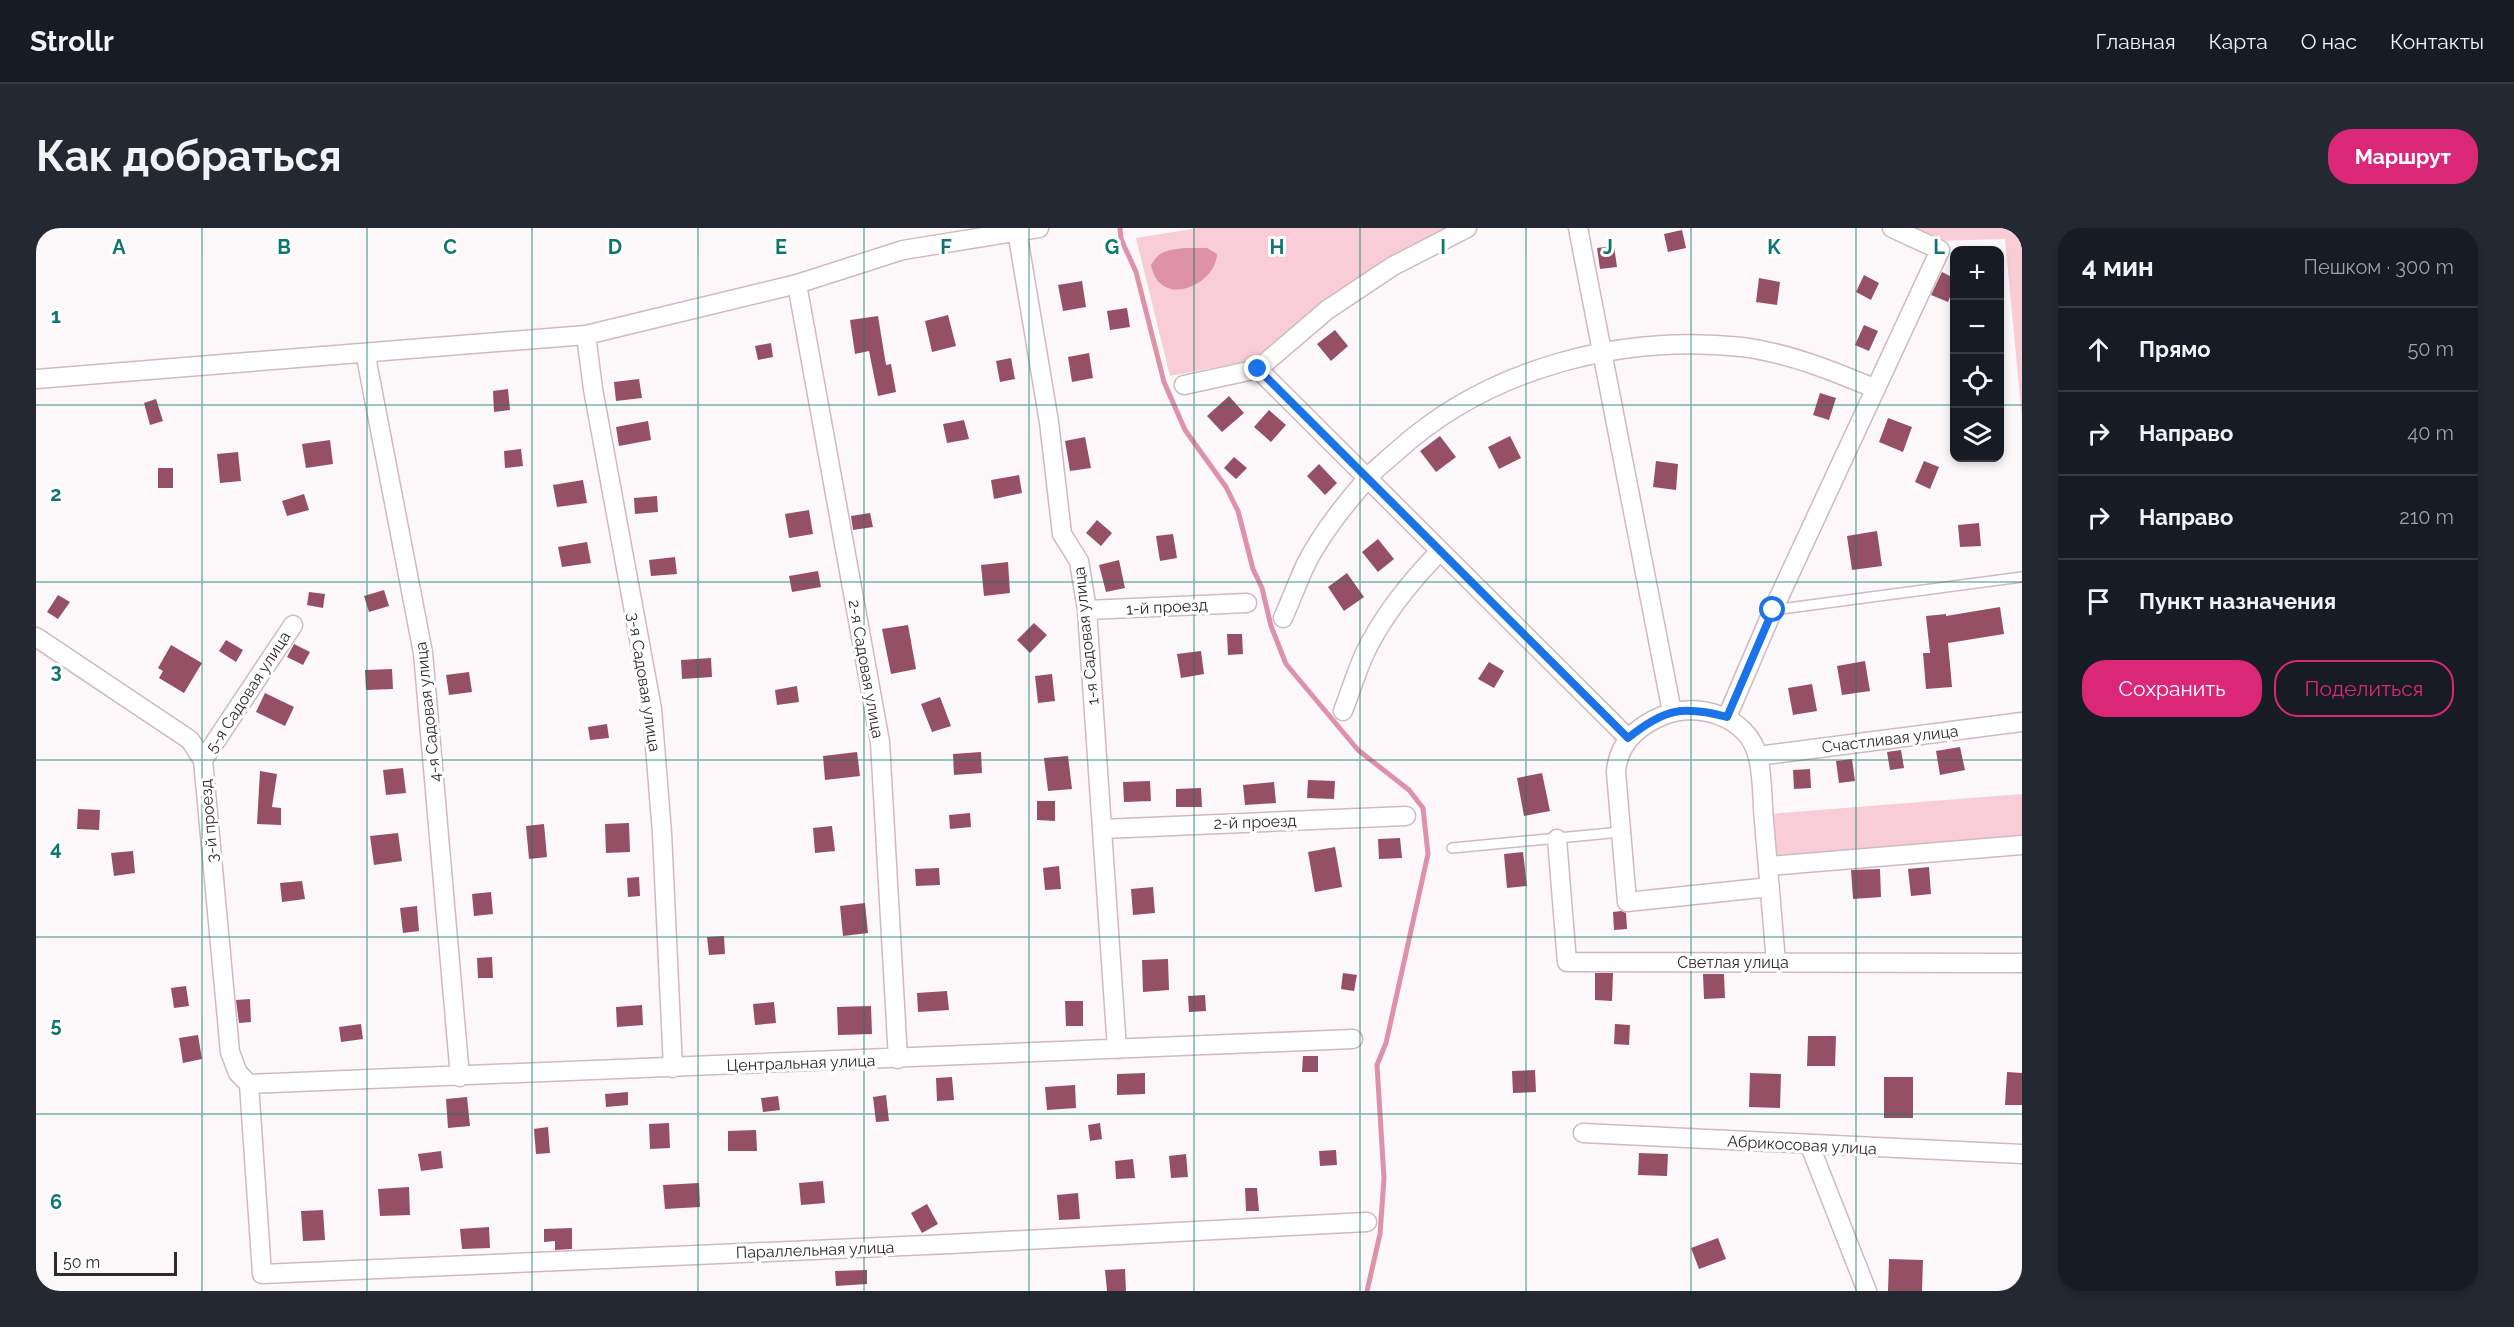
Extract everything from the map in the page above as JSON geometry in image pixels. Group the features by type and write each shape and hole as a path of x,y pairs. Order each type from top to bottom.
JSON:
{"street":[{"path":"36,379 586,335 797,284 903,250 1039,228"},
{"path":"1184,385 1258,369 1327,310 1393,266 1467,228"},
{"path":"1578,228 1672,712"},
{"path":"1727,717 1773,610 1940,250 1892,228"},
{"name":"1-я Садовая улица","path":"1017,231 1049,422 1062,534 1080,561 1087,610 1117,1049"},
{"name":"2-я Садовая улица","path":"797,284 880,742 898,1059"},
{"name":"3-я Садовая улица","path":"586,335 593,389 652,709 662,833 673,1068"},
{"path":"1283,618 1307,562 1368,477 1417,433 1471,398 1540,368 1602,352 1673,344 1743,348 1812,363 1876,389"},
{"name":"4-я Садовая улица","path":"370,353 366,362 423,653 460,1077"},
{"path":"1258,369 1628,738"},
{"path":"1343,711 1364,654 1418,573 1440,551"},
{"name":"1-й проезд","path":"1087,610 1247,603"},
{"name":"5-я Садовая улица","path":"203,760 293,625"},
{"name":"3-й проезд","path":"36,636 190,740 203,760 230,1052 238,1073 249,1084"},
{"path":"1770,888 1627,902 1616,765 1617,757 1628,738 1647,723 1672,712 1699,710 1727,717 1746,735 1758,756 1770,888 1776,962"},
{"name":"Счастливая улица","path":"1758,756 2022,722"},
{"name":"2-й проезд","path":"1103,829 1406,816"},
{"name":"Светлая улица","path":"1557,838 1567,962 2022,963"},
{"path":"1768,866 2022,845"},
{"name":"Центральная улица","path":"249,1084 1353,1040"},
{"name":"Параллельная улица","path":"249,1084 262,1274 949,1244 1367,1222"},
{"name":"Абрикосовая улица","path":"1583,1133 1810,1146 2022,1154"},
{"path":"1810,1146 1867,1291"}],"lane":[{"path":"1773,610 2022,577"},
{"path":"1452,848 1620,832"}],"shaded area":[{"path":"1198,228 1451,228 1258,359 1170,376 1136,238"},
{"path":"1909,228 2022,228 2022,419 2005,239 1937,241"},
{"path":"1186,248 1207,248 1217,254 1214,265 1208,275 1187,288 1165,287 1156,279 1151,265 1162,253"},
{"path":"2022,794 2022,838 1779,857 1773,851 1770,814"}],"building":[{"path":"1682,230 1686,248 1668,252 1664,234"},
{"path":"1614,246 1617,267 1600,269 1597,248"},
{"path":"1942,272 1950,276 1948,302 1931,295"},
{"path":"1864,275 1879,283 1871,300 1856,292"},
{"path":"1759,278 1780,282 1777,305 1756,302"},
{"path":"1082,281 1086,307 1063,311 1058,285"},
{"path":"1127,308 1130,327 1110,330 1107,311"},
{"path":"948,315 956,346 932,352 925,321"},
{"path":"878,316 886,365 891,364 896,392 878,396 869,351 855,354 850,320"},
{"path":"1864,325 1878,331 1869,351 1855,345"},
{"path":"1335,330 1348,346 1331,361 1317,344"},
{"path":"771,343 773,357 758,360 755,346"},
{"path":"1089,353 1093,378 1072,382 1068,357"},
{"path":"1011,358 1015,379 1000,382 996,361"},
{"path":"639,379 642,398 616,401 614,382"},
{"path":"508,389 510,410 494,412 493,391"},
{"path":"1820,393 1836,398 1829,420 1813,415"},
{"path":"1229,396 1244,413 1222,432 1207,416"},
{"path":"156,399 163,421 150,425 144,403"},
{"path":"1269,410 1286,425 1271,442 1254,427"},
{"path":"1888,418 1912,427 1903,452 1879,442"},
{"path":"964,420 969,439 947,443 943,424"},
{"path":"648,421 651,440 619,446 616,427"},
{"path":"1440,436 1456,457 1436,472 1420,451"},
{"path":"1510,436 1521,458 1499,469 1488,447"},
{"path":"1085,437 1091,468 1070,471 1065,441"},
{"path":"330,440 333,464 306,468 302,444"},
{"path":"521,449 523,466 505,468 504,451"},
{"path":"238,452 241,481 220,483 217,454"},
{"path":"1234,457 1247,468 1236,479 1224,468"},
{"path":"1656,461 1678,464 1676,490 1653,487"},
{"path":"1924,461 1939,467 1930,489 1915,482"},
{"path":"1319,464 1337,483 1325,495 1307,476"},
{"path":"158,468 173,468 173,488 158,488"},
{"path":"1019,475 1022,493 994,499 991,480"},
{"path":"583,480 587,503 557,507 553,485"},
{"path":"304,494 309,510 287,516 282,501"},
{"path":"657,496 658,512 635,514 634,498"},
{"path":"809,510 813,534 789,538 785,514"},
{"path":"870,513 873,527 853,530 851,516"},
{"path":"1097,520 1112,533 1101,546 1086,533"},
{"path":"1979,523 1981,546 1960,547 1958,525"},
{"path":"1877,531 1882,566 1852,570 1847,536"},
{"path":"1173,534 1177,558 1160,561 1156,536"},
{"path":"1378,539 1394,559 1378,572 1362,552"},
{"path":"587,542 591,563 562,567 558,547"},
{"path":"675,557 677,574 651,576 649,560"},
{"path":"1119,560 1125,588 1106,592 1099,565"},
{"path":"1008,562 1010,593 984,596 981,565"},
{"path":"818,571 821,587 792,592 789,576"},
{"path":"1347,573 1364,597 1344,611 1328,587"},
{"path":"384,590 389,606 369,612 364,596"},
{"path":"309,592 325,594 323,608 307,605"},
{"path":"58,595 70,602 58,619 47,612"},
{"path":"2000,607 2004,634 1948,643 1952,687 1926,689 1923,653 1930,653 1926,616 1946,614 1946,616"},
{"path":"1034,623 1047,635 1030,653 1017,640"},
{"path":"908,625 916,669 891,674 882,629"},
{"path":"1227,634 1242,634 1243,654 1228,655"},
{"path":"226,640 243,650 236,662 219,651"},
{"path":"294,644 310,652 303,665 287,657"},
{"path":"171,645 202,663 184,693 159,678 163,671 158,668"},
{"path":"1201,651 1204,674 1181,678 1177,654"},
{"path":"711,658 712,677 682,679 681,660"},
{"path":"1865,661 1870,691 1842,695 1837,666"},
{"path":"1489,662 1504,671 1494,688 1478,679"},
{"path":"392,669 393,689 366,690 365,670"},
{"path":"469,672 472,692 449,695 446,675"},
{"path":"1052,674 1055,701 1038,703 1035,676"},
{"path":"1812,684 1817,711 1793,715 1788,688"},
{"path":"797,686 799,702 777,705 775,690"},
{"path":"265,693 294,707 285,726 256,712"},
{"path":"940,697 951,726 932,732 921,704"},
{"path":"607,724 609,738 590,740 588,727"},
{"path":"1960,747 1965,770 1940,775 1936,751"},
{"path":"1901,750 1904,768 1890,770 1887,752"},
{"path":"857,752 860,776 825,780 823,756"},
{"path":"981,752 982,773 954,775 953,754"},
{"path":"1068,756 1072,789 1048,791 1044,758"},
{"path":"1852,759 1855,781 1839,783 1836,761"},
{"path":"403,768 406,793 386,795 383,770"},
{"path":"1810,769 1811,788 1794,789 1793,770"},
{"path":"260,771 277,774 272,807 281,808 281,825 257,824"},
{"path":"1542,773 1550,811 1524,816 1517,778"},
{"path":"1308,780 1335,781 1334,799 1307,798"},
{"path":"1150,781 1151,801 1124,802 1123,782"},
{"path":"1274,782 1276,803 1245,805 1243,785"},
{"path":"1201,788 1202,807 1176,807 1176,789"},
{"path":"1037,801 1055,801 1055,821 1037,820"},
{"path":"78,809 100,810 99,830 77,829"},
{"path":"970,813 971,827 950,829 949,815"},
{"path":"629,823 630,852 606,853 605,824"},
{"path":"544,824 547,857 529,859 526,826"},
{"path":"832,826 835,851 815,853 813,828"},
{"path":"398,833 402,861 374,865 370,836"},
{"path":"1400,838 1402,858 1379,859 1378,839"},
{"path":"1335,847 1342,887 1315,892 1308,852"},
{"path":"133,851 135,873 114,876 111,853"},
{"path":"1523,852 1527,886 1507,888 1504,854"},
{"path":"1059,866 1061,889 1045,890 1043,868"},
{"path":"1929,867 1931,894 1911,896 1908,869"},
{"path":"939,868 940,885 916,886 915,869"},
{"path":"1880,869 1881,897 1853,899 1851,870"},
{"path":"639,877 640,896 628,897 627,878"},
{"path":"302,881 305,899 282,902 280,883"},
{"path":"1153,887 1155,913 1133,915 1131,889"},
{"path":"491,892 493,914 474,916 472,894"},
{"path":"865,903 868,933 843,936 840,906"},
{"path":"417,906 419,931 403,933 400,908"},
{"path":"1613,912 1626,913 1627,929 1614,930"},
{"path":"724,936 725,954 709,955 707,937"},
{"path":"492,957 493,978 478,978 477,958"},
{"path":"1168,959 1169,990 1143,992 1142,960"},
{"path":"1343,973 1357,975 1354,991 1341,989"},
{"path":"1595,973 1613,973 1612,1001 1595,1000"},
{"path":"1703,974 1724,974 1725,998 1704,999"},
{"path":"186,986 189,1006 174,1008 171,988"},
{"path":"947,991 949,1010 918,1012 917,993"},
{"path":"1205,995 1206,1011 1189,1012 1188,996"},
{"path":"250,999 251,1022 239,1023 236,1000"},
{"path":"1065,1001 1083,1001 1083,1026 1066,1026"},
{"path":"774,1002 776,1023 755,1025 753,1004"},
{"path":"642,1005 643,1025 617,1027 616,1007"},
{"path":"871,1006 872,1034 838,1035 837,1007"},
{"path":"361,1024 363,1039 341,1042 339,1027"},
{"path":"1615,1024 1630,1025 1629,1045 1614,1044"},
{"path":"198,1035 202,1059 183,1063 179,1038"},
{"path":"1808,1036 1836,1036 1835,1066 1807,1066"},
{"path":"1303,1056 1318,1056 1318,1072 1302,1072"},
{"path":"1535,1070 1536,1092 1513,1093 1512,1071"},
{"path":"2007,1072 2022,1073 2022,1105 2005,1105"},
{"path":"1145,1073 1145,1094 1117,1095 1117,1074"},
{"path":"1750,1073 1781,1074 1780,1108 1749,1107"},
{"path":"952,1077 954,1100 937,1101 936,1078"},
{"path":"1884,1077 1913,1077 1913,1118 1884,1118"},
{"path":"1075,1085 1076,1108 1047,1110 1045,1087"},
{"path":"628,1092 628,1105 606,1107 605,1094"},
{"path":"886,1095 889,1121 876,1122 873,1097"},
{"path":"778,1096 780,1110 763,1112 761,1098"},
{"path":"467,1097 470,1126 448,1128 446,1099"},
{"path":"669,1123 670,1148 650,1149 649,1124"},
{"path":"1100,1123 1102,1139 1090,1141 1088,1125"},
{"path":"548,1127 550,1153 536,1154 534,1129"},
{"path":"756,1130 757,1151 728,1151 728,1131"},
{"path":"1336,1150 1337,1165 1320,1166 1319,1151"},
{"path":"441,1151 443,1168 421,1171 418,1154"},
{"path":"1639,1153 1668,1154 1667,1176 1638,1175"},
{"path":"1186,1154 1188,1177 1171,1178 1169,1156"},
{"path":"1133,1159 1135,1178 1116,1179 1115,1161"},
{"path":"823,1181 825,1203 801,1205 799,1183"},
{"path":"699,1183 700,1207 665,1209 663,1185"},
{"path":"409,1187 410,1215 380,1216 378,1189"},
{"path":"1245,1188 1257,1188 1259,1211 1246,1211"},
{"path":"1078,1193 1080,1219 1059,1220 1057,1195"},
{"path":"927,1204 938,1224 922,1233 911,1213"},
{"path":"323,1210 325,1240 303,1241 301,1211"},
{"path":"489,1227 490,1248 462,1249 460,1229"},
{"path":"572,1228 572,1249 555,1250 555,1241 544,1242 544,1229"},
{"path":"1718,1238 1726,1259 1699,1269 1691,1248"},
{"path":"1889,1259 1923,1260 1922,1291 1888,1291"},
{"path":"1125,1269 1126,1291 1107,1291 1105,1270"},
{"path":"867,1270 867,1284 836,1286 835,1271"}],"waterway":[{"path":"1120,228 1121,239 1136,272 1164,382 1185,430 1226,487 1238,511 1253,569 1262,588 1271,626 1286,664 1358,750 1409,790 1423,808 1428,854 1386,1043 1377,1065 1384,1178 1380,1234 1367,1291"}],"route":[{"path":"1258,369 1628,738 1647,723 1672,712 1699,710 1727,717 1773,610"}]}
